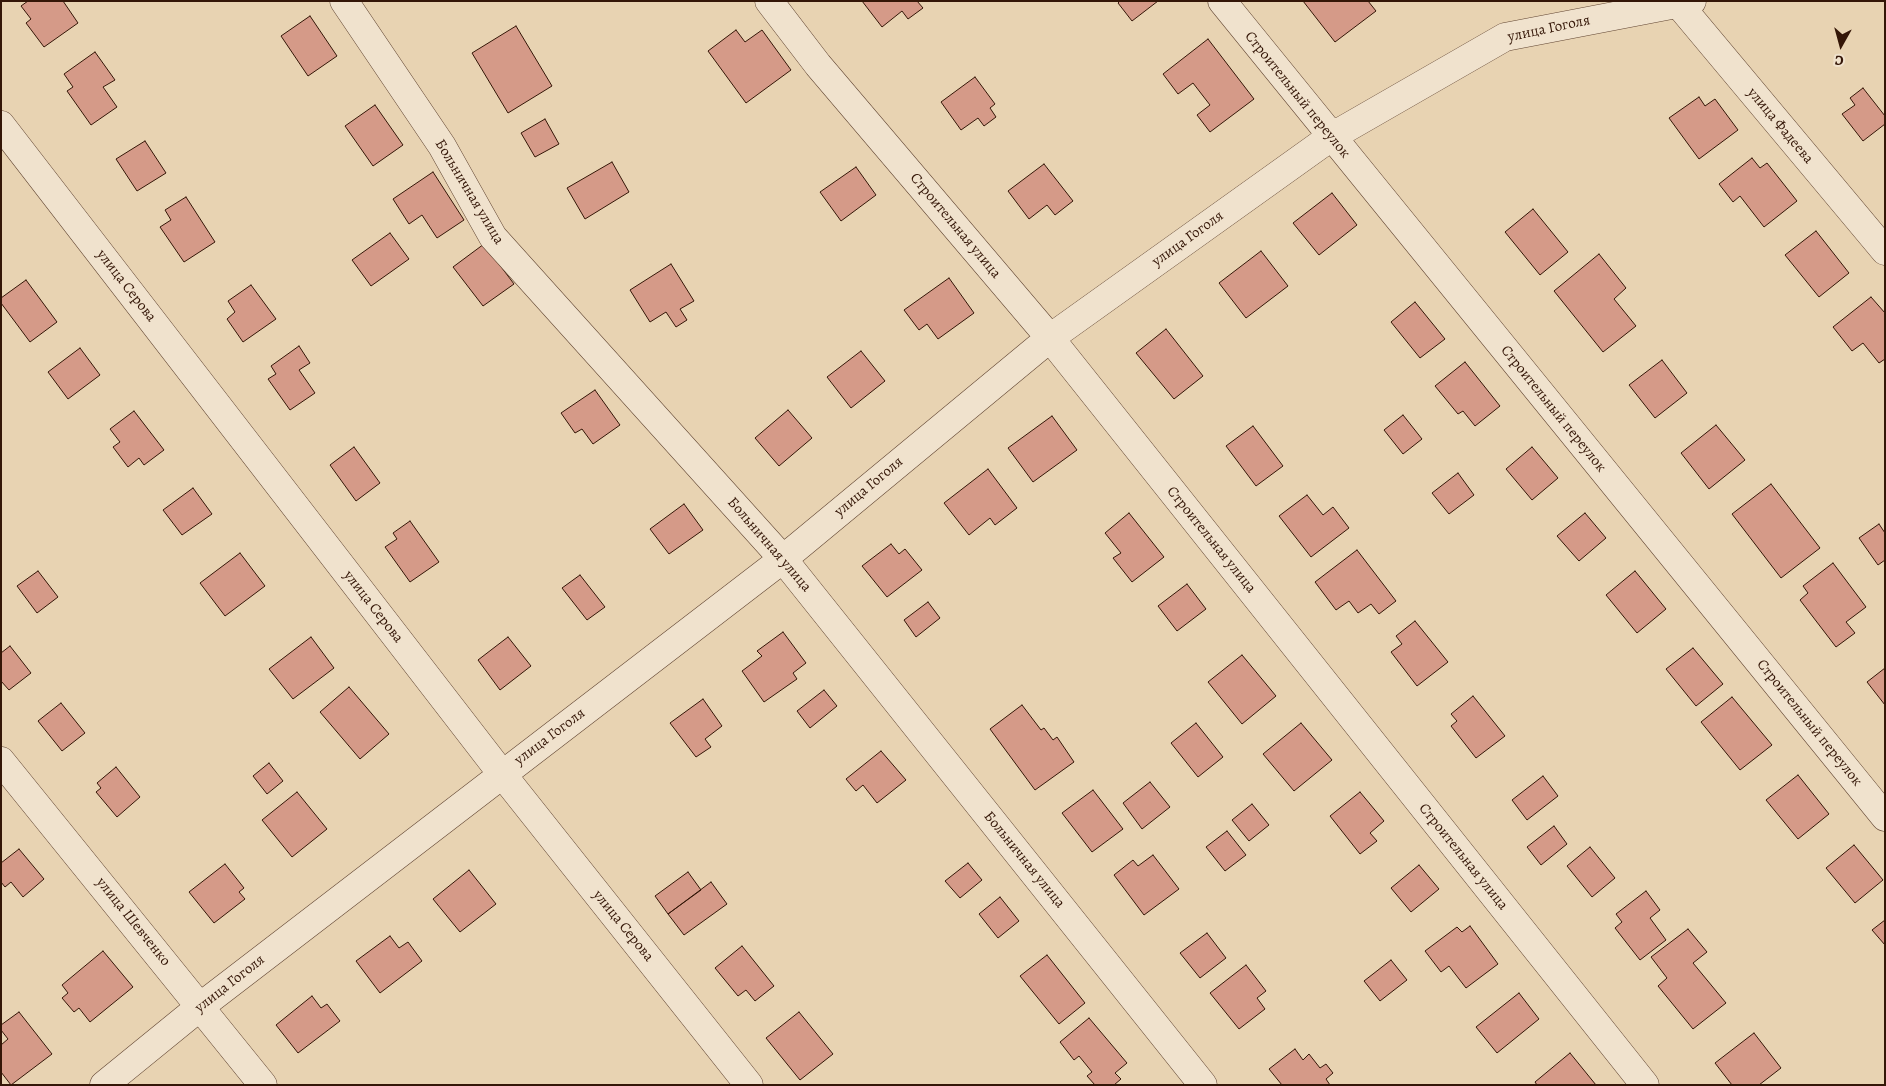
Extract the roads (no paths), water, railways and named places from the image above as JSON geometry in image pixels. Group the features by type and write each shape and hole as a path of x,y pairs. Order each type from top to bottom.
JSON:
{"street":[{"name":"Больничная улица","path":"344,1 442,146 493,237 783,559 1204,1085"},
{"name":"Строительная улица","path":"769,1 818,65 1050,338 1645,1085"},
{"name":"Строительный переулок","path":"1222,1 1885,817"},
{"name":"улица Гоголя","path":"104,1085 201,1006 783,559 1050,338 1331,137 1505,37 1682,2"},
{"name":"улица Фадеева","path":"1682,2 1885,251"},
{"name":"улица Серова","path":"1,125 502,774 749,1085"},
{"name":"улица Шевченко","path":"1,761 263,1085"}]}
